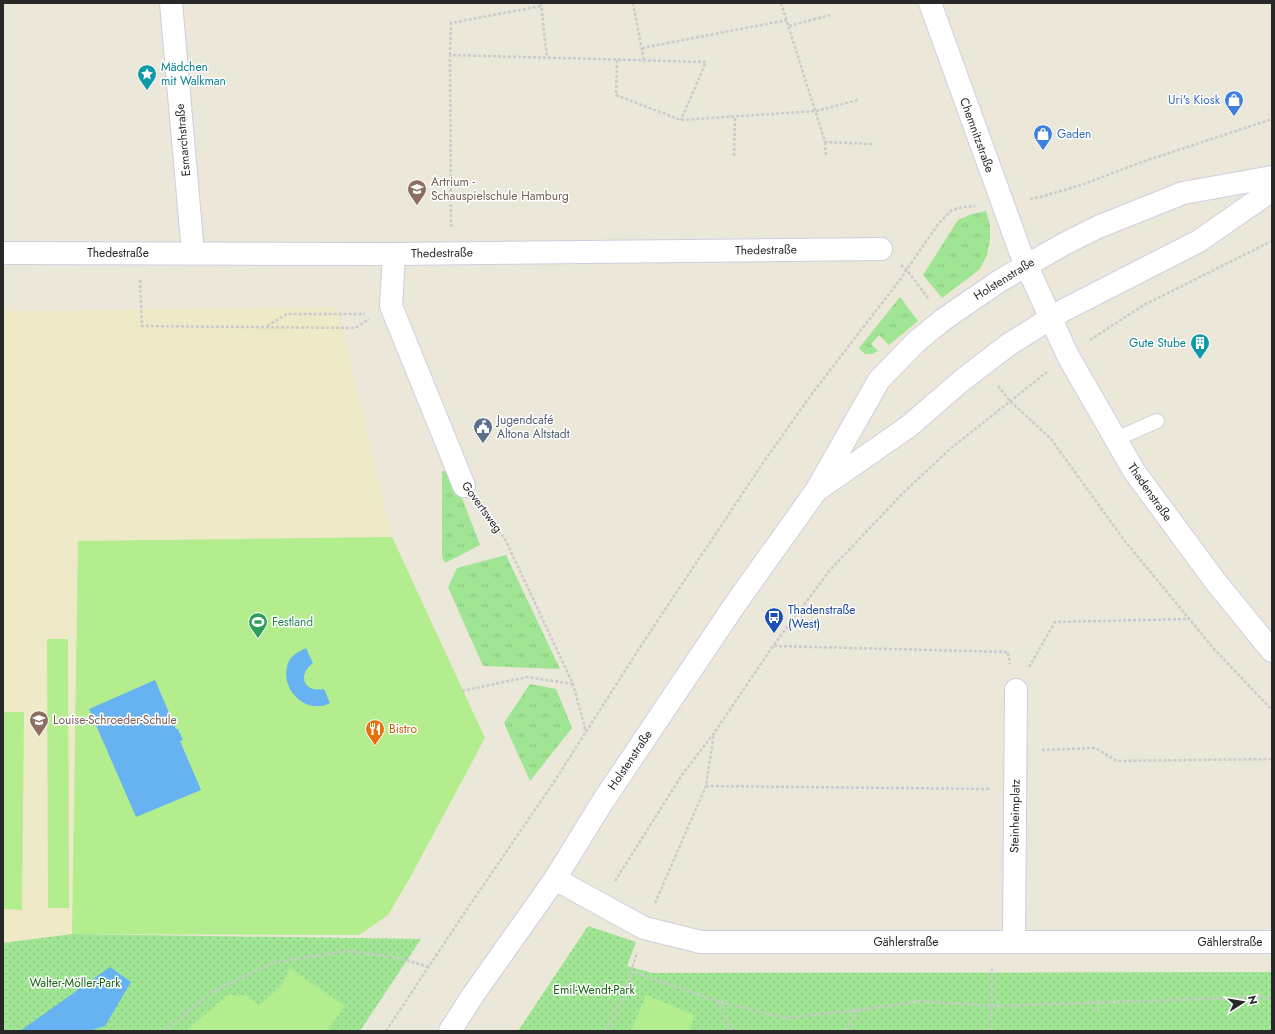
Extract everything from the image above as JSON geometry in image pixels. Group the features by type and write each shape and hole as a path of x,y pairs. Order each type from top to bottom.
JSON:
{"street":[{"name":"Esmarchstraße","path":"171,3 193,253"},
{"name":"Chemnitzstraße","path":"930,3 1002,204 1026,266 1050,318"},
{"name":"Holstenstraße","path":"450,1031 473,995 555,879 607,795 736,603 816,491 878,380 917,341 944,319 971,300 1064,244 1098,227 1182,193 1272,177"},
{"name":"Holstenstraße","path":"816,491 908,427 960,382 1008,345 1050,318 1199,241 1272,190"},
{"name":"Thedestraße","path":"3,253 394,254 881,248"},
{"name":"Govertsweg","path":"394,254 391,306 464,486"},
{"name":"Thadenstraße","path":"1050,318 1068,356 1134,471 1215,582 1272,651"},
{"name":"Steinheimplatz","path":"1014,942 1016,690"},
{"name":"Gählerstraße","path":"555,879 599,905 644,928 701,942 1272,942"}],"lane":[{"path":"1116,439 1156,422"}],"path":[{"path":"632,3 644,61"},
{"path":"781,3 816,111 825,142 826,156"},
{"path":"452,253 451,23 541,5 547,58"},
{"path":"788,26 830,15"},
{"path":"642,48 787,20"},
{"path":"450,55 706,62 681,120"},
{"path":"617,60 616,95 681,120 816,111 858,100"},
{"path":"734,156 735,117"},
{"path":"386,1031 552,785 644,641 763,463 811,395 907,270 938,224 952,210 964,207 1002,204 1040,197 1272,119"},
{"path":"825,142 872,144"},
{"path":"599,905 682,776 714,733 773,646 830,570 902,494 950,449 1068,356 1142,306 1272,241"},
{"path":"907,270 944,319"},
{"path":"140,279 142,326 355,328"},
{"path":"266,327 287,314 370,314"},
{"path":"1010,401 1051,439 1124,540 1214,649 1272,710"},
{"name":"Govertsweg","path":"464,486 505,539 573,684 586,733"},
{"path":"1016,690 1055,622 1189,619"},
{"path":"773,646 1008,652 1016,690"},
{"path":"462,691 527,677 573,684"},
{"path":"605,1031 623,999 644,928 706,786 714,733"},
{"path":"1016,751 1095,748 1117,761 1272,759"},
{"path":"706,786 1016,789"},
{"path":"991,1031 992,942"},
{"path":"164,1031 213,991 276,962 348,951 399,958 429,967"},
{"path":"631,970 717,1001 784,1018 922,1001 992,1006 1262,997 1272,999"},
{"path":"717,1001 732,1031"},
{"path":"1098,1003 1098,1013"},
{"path":"845,1031 858,1010"}],"shaded area":[{"name":"Louise-Schroeder-Schule","path":"337,307 392,537 78,541 72,934 3,943 3,311"}],"green space":[{"path":"986,211 990,226 990,240 987,255 980,269 942,298 923,275 958,220 972,214"},
{"path":"900,297 918,321 889,345 879,335 871,344 878,351 872,354 865,354 859,348"},
{"path":"442,471 452,472 480,545 445,563 442,557"},
{"name":"Festland","path":"392,537 485,738 411,876 388,915 359,935 72,934 78,541"},
{"path":"506,555 560,669 483,666 448,587 457,568"},
{"path":"47,639 68,639 69,908 48,908"},
{"path":"530,684 556,689 572,728 530,781 504,723"},
{"path":"3,712 24,712 22,910 3,909"},
{"name":"Emil-Wendt-Park","path":"588,926 636,942 627,966 652,973 1272,972 1272,1031 518,1031"},
{"name":"Walter-Möller-Park","path":"72,934 421,939 360,1031 3,1031 3,943"},
{"path":"290,968 345,1006 327,1031 186,1031 227,995 247,995 259,1006 281,986"},
{"path":"646,995 695,1015 689,1031 631,1031"}],"water":[{"path":"306,648 313,663 305,673 305,682 308,686 317,690 324,689 330,703 321,706 311,706 296,697 290,689 286,671 289,661 294,655"},
{"path":"155,680 176,729 178,729 183,740 180,741 201,790 136,817 89,709"},
{"path":"110,967 131,982 105,1026 88,1031 20,1031"}],"place":[{"name":"Mädchen mit Walkman","path":"147,91"},
{"name":"Uri's Kiosk","path":"1234,117"},
{"name":"Gaden","path":"1043,151"},
{"name":"Artrium - Schauspielschule Hamburg","path":"417,206"},
{"name":"Gute Stube","path":"1200,360"},
{"name":"Jugendcafé Altona Altstadt","path":"483,444"},
{"name":"Thadenstraße (West)","path":"774,634"},
{"name":"Festland","path":"258,639"},
{"name":"Louise-Schroeder-Schule","path":"39,737"},
{"name":"Bistro","path":"375,746"}]}
